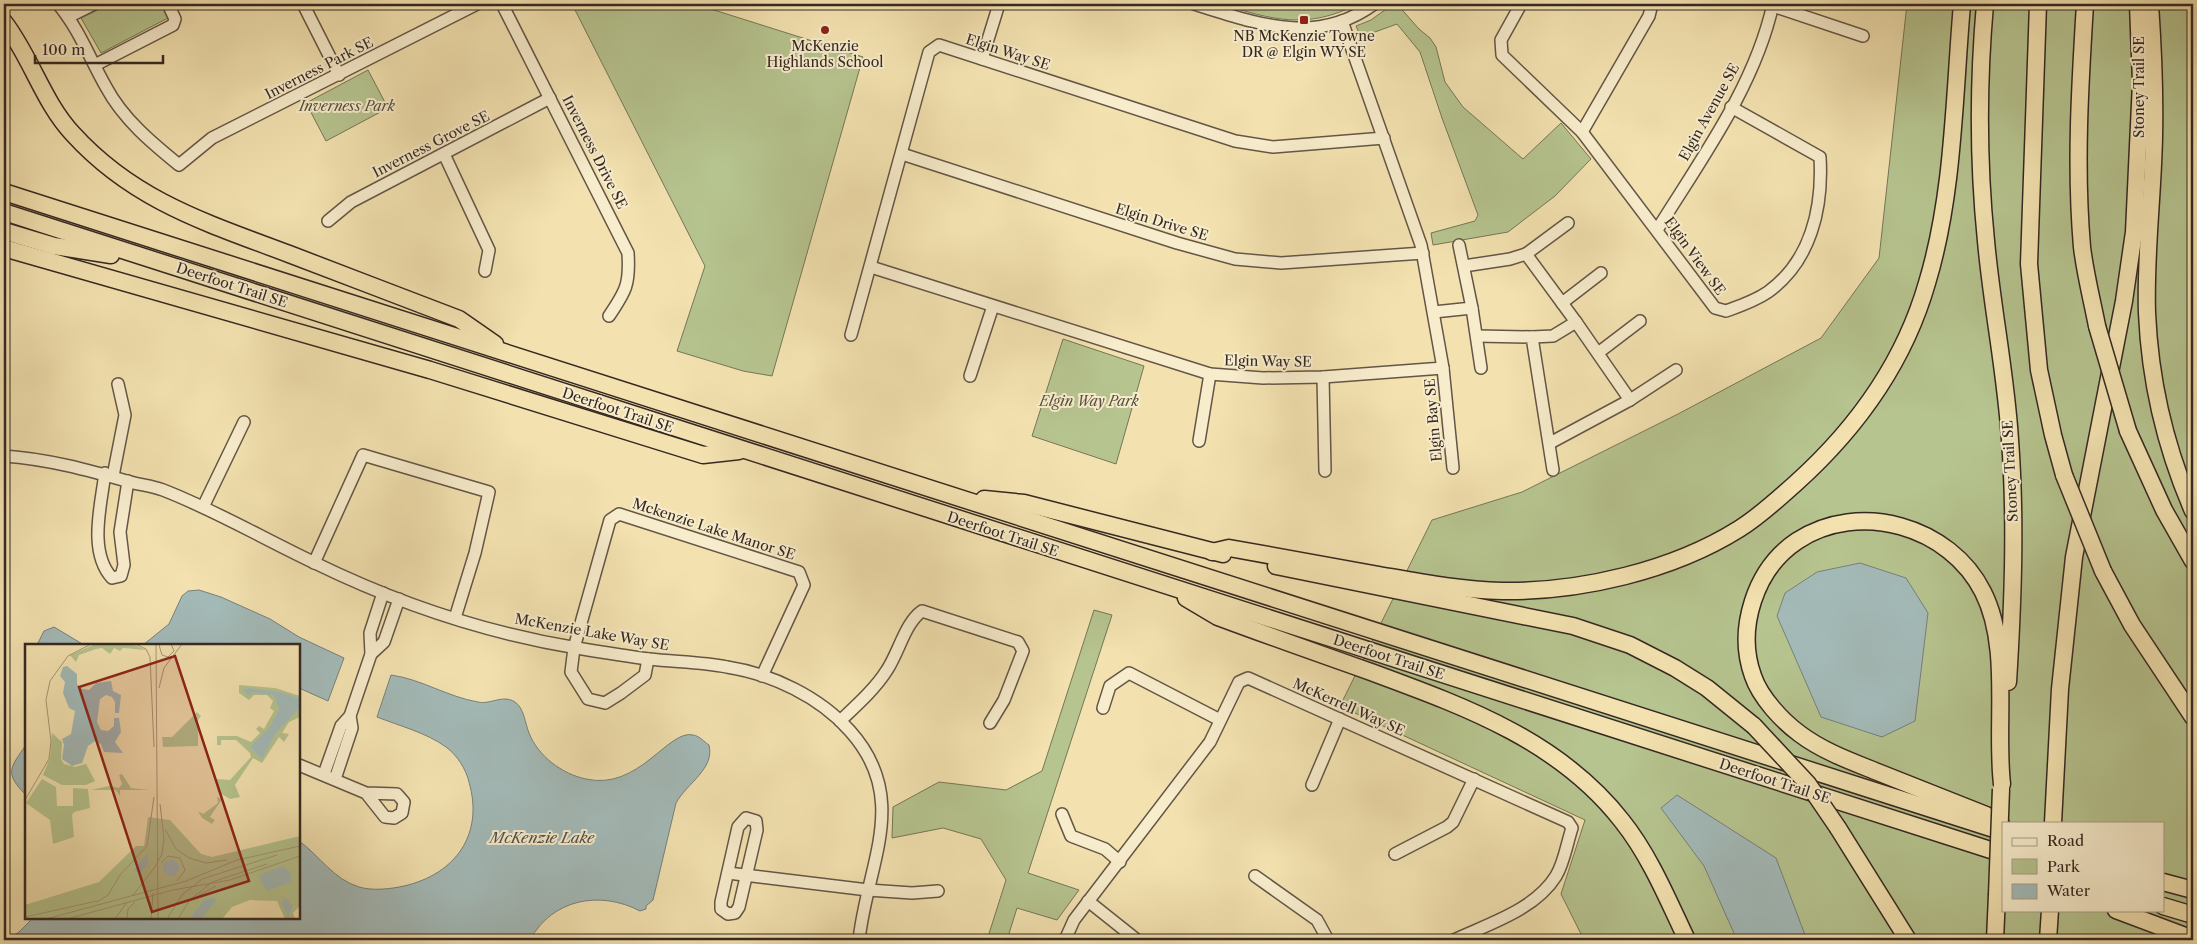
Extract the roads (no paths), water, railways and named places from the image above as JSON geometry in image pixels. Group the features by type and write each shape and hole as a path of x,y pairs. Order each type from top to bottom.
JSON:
{"highway":[{"path":"1212,552 1229,548 1441,586 1501,591 1563,589 1653,567 1703,549 1740,529 1791,488 1849,430 1872,400 1897,360 1913,326 1928,283 1939,235 1949,161 1962,4"},
{"name":"Stoney Trail SE","path":"1985,4 1979,109 1981,170 1986,241 2010,439 2013,516 2013,603 2001,787 1995,940"},
{"path":"2038,4 2030,264 2039,370 2053,435 2064,475 2102,570 2132,625 2193,717"},
{"path":"2085,4 2078,130 2082,249 2097,326 2128,431 2164,510 2193,561"},
{"name":"Stoney Trail SE","path":"2053,822 2060,689 2073,567 2124,301 2134,232 2142,82 2138,4"},
{"path":"2150,4 2154,136 2146,285 2150,350 2154,382 2169,446 2193,511"},
{"path":"4,22 13,34 43,90 72,133 116,175 144,194 199,220 459,319 509,354"},
{"name":"Deerfoot Trail SE","path":"4,192 1182,568 1703,738 2002,832"},
{"name":"Deerfoot Trail SE","path":"4,212 2002,854"},
{"path":"4,231 54,246 168,265"},
{"path":"4,248 430,370 703,455 744,450"},
{"path":"952,496 1024,503 1212,552 1307,574 1573,626 1630,646 1675,668 1707,688 1754,726 1808,784 1838,828 1908,940"},
{"path":"2001,787 1996,631 1983,593 1958,558 1918,532 1876,521 1836,525 1798,540 1784,552 1759,585 1752,605 1746,639 1753,678 1778,713 1800,734 1836,755 1986,815 2002,824"},
{"path":"1168,587 1218,617 1452,702 1509,728 1553,756 1596,791 1622,821 1643,853 1687,940"},
{"path":"1923,829 2002,868"},
{"path":"2164,882 2193,890"},
{"path":"2164,906 2193,915"},
{"path":"2048,937 2050,912"},
{"path":"2121,912 2193,939"}],"street":[{"path":"58,4 68,16 95,65 173,25 175,19 168,4"},
{"path":"68,16 94,4"},
{"path":"303,4 339,76"},
{"name":"Inverness Park SE","path":"95,65 106,89 141,133 179,165 212,138 339,76 477,4"},
{"name":"Inverness Drive SE","path":"502,4 628,253 630,276 623,296 609,316"},
{"path":"982,59 1000,4"},
{"path":"1194,4 1271,27 1298,30 1342,21 1374,4"},
{"name":"Elgin View SE","path":"1521,4 1502,40 1502,54 1582,132 1715,308 1726,311 1768,292 1797,264 1812,234 1821,180 1820,157 1731,107"},
{"path":"1582,132 1649,16 1652,4"},
{"path":"1773,5 1863,36"},
{"name":"Elgin Avenue SE","path":"1657,230 1731,107 1756,58 1773,5"},
{"path":"1342,21 1408,203 1423,253 1443,368"},
{"name":"Elgin Way SE","path":"851,335 929,52 940,45 1235,141 1273,147 1384,138"},
{"name":"Inverness Grove SE","path":"328,221 351,202 550,98"},
{"path":"444,154 489,250 485,272"},
{"name":"Elgin Drive SE","path":"902,154 1177,244 1235,259 1281,263 1423,253"},
{"path":"1464,266 1510,259 1526,254 1568,223"},
{"path":"1459,245 1472,308 1481,368"},
{"path":"1526,254 1630,400"},
{"name":"Elgin Way SE","path":"871,267 1210,374 1263,378 1322,377 1443,368"},
{"path":"1562,303 1601,272"},
{"path":"970,376 993,306"},
{"path":"1434,312 1472,308"},
{"path":"1598,353 1640,321"},
{"path":"1477,336 1553,336 1576,322"},
{"path":"1532,336 1553,470"},
{"name":"Elgin Bay SE","path":"1443,368 1453,468"},
{"path":"1550,443 1630,400 1676,370"},
{"path":"1199,441 1210,374"},
{"path":"1322,377 1325,471"},
{"path":"118,384 125,415 109,474 98,531 103,568 112,578 121,576 124,565 120,532 128,481"},
{"path":"203,507 244,422"},
{"path":"314,563 363,455 489,492 475,553 455,618"},
{"name":"McKenzie Lake Way SE","path":"4,456 34,458 109,474 128,481 159,488 203,507 314,563 383,593 512,635 574,648 648,659 724,666 762,676 798,692 840,721 864,751 880,790 882,833 868,890 859,940"},
{"name":"Mckenzie Lake Manor SE","path":"574,648 610,520 619,514 799,572 804,585 762,676"},
{"path":"329,777 352,728 350,716 371,654 370,634 383,593"},
{"path":"371,654 384,642 399,599"},
{"path":"840,721 880,680 894,659 914,617 922,611 1018,642 1022,651 1004,700 990,723"},
{"path":"574,648 571,672 588,699 605,702 621,694 645,675 648,659"},
{"path":"1103,708 1110,686 1129,673 1220,720"},
{"name":"McKerrell Way SE","path":"1065,940 1074,920 1210,742 1240,682 1248,678 1568,822 1572,828 1557,875 1543,891 1532,902 1454,940"},
{"path":"1312,786 1340,720"},
{"path":"300,764 366,793"},
{"path":"1395,854 1447,827 1452,822 1474,779"},
{"path":"1062,814 1071,836 1104,849 1120,862"},
{"path":"744,818 750,818 756,821 757,828 747,875 738,910 728,914 723,911 721,905 728,873 739,824 744,818"},
{"path":"728,873 868,890 912,893 938,891"},
{"path":"1255,876 1317,920 1328,940"},
{"path":"1088,901 1137,940"}],"water":[{"path":"1860,563 1906,578 1928,613 1915,721 1882,737 1821,717 1777,616 1785,593 1817,572"},
{"path":"199,590 221,597 270,619 299,637 344,658 328,701 300,688 300,644 144,644 169,624 182,596 188,591"},
{"path":"54,627 82,644 38,644 44,631"},
{"name":"McKenzie Lake","path":"391,675 413,680 467,700 483,703 506,699 515,702 522,712 529,733 538,749 552,763 577,777 605,780 622,776 637,769 673,741 683,736 693,735 700,738 709,745 710,754 704,769 676,803 653,900 646,906 646,909 640,911 609,901 593,900 578,902 564,907 551,915 539,926 530,940 7,940 19,932 32,919 300,919 300,842 334,873 359,887 382,889 404,886 438,872 451,862 462,849 469,835 473,801 466,772 454,754 439,742 377,717"},
{"path":"25,746 25,794 12,776 13,765"},
{"path":"1677,795 1776,858 1805,935 1802,940 1737,940 1704,866 1661,808"}],"place":[{"name":"NB McKenzie Towne DR @ Elgin WY SE","path":"1304,20"},
{"name":"McKenzie Highlands School","path":"825,30"}],"park label":[{"name":"Inverness Park","path":"347,106"},
{"name":"Elgin Way Park","path":"1089,401"}]}
